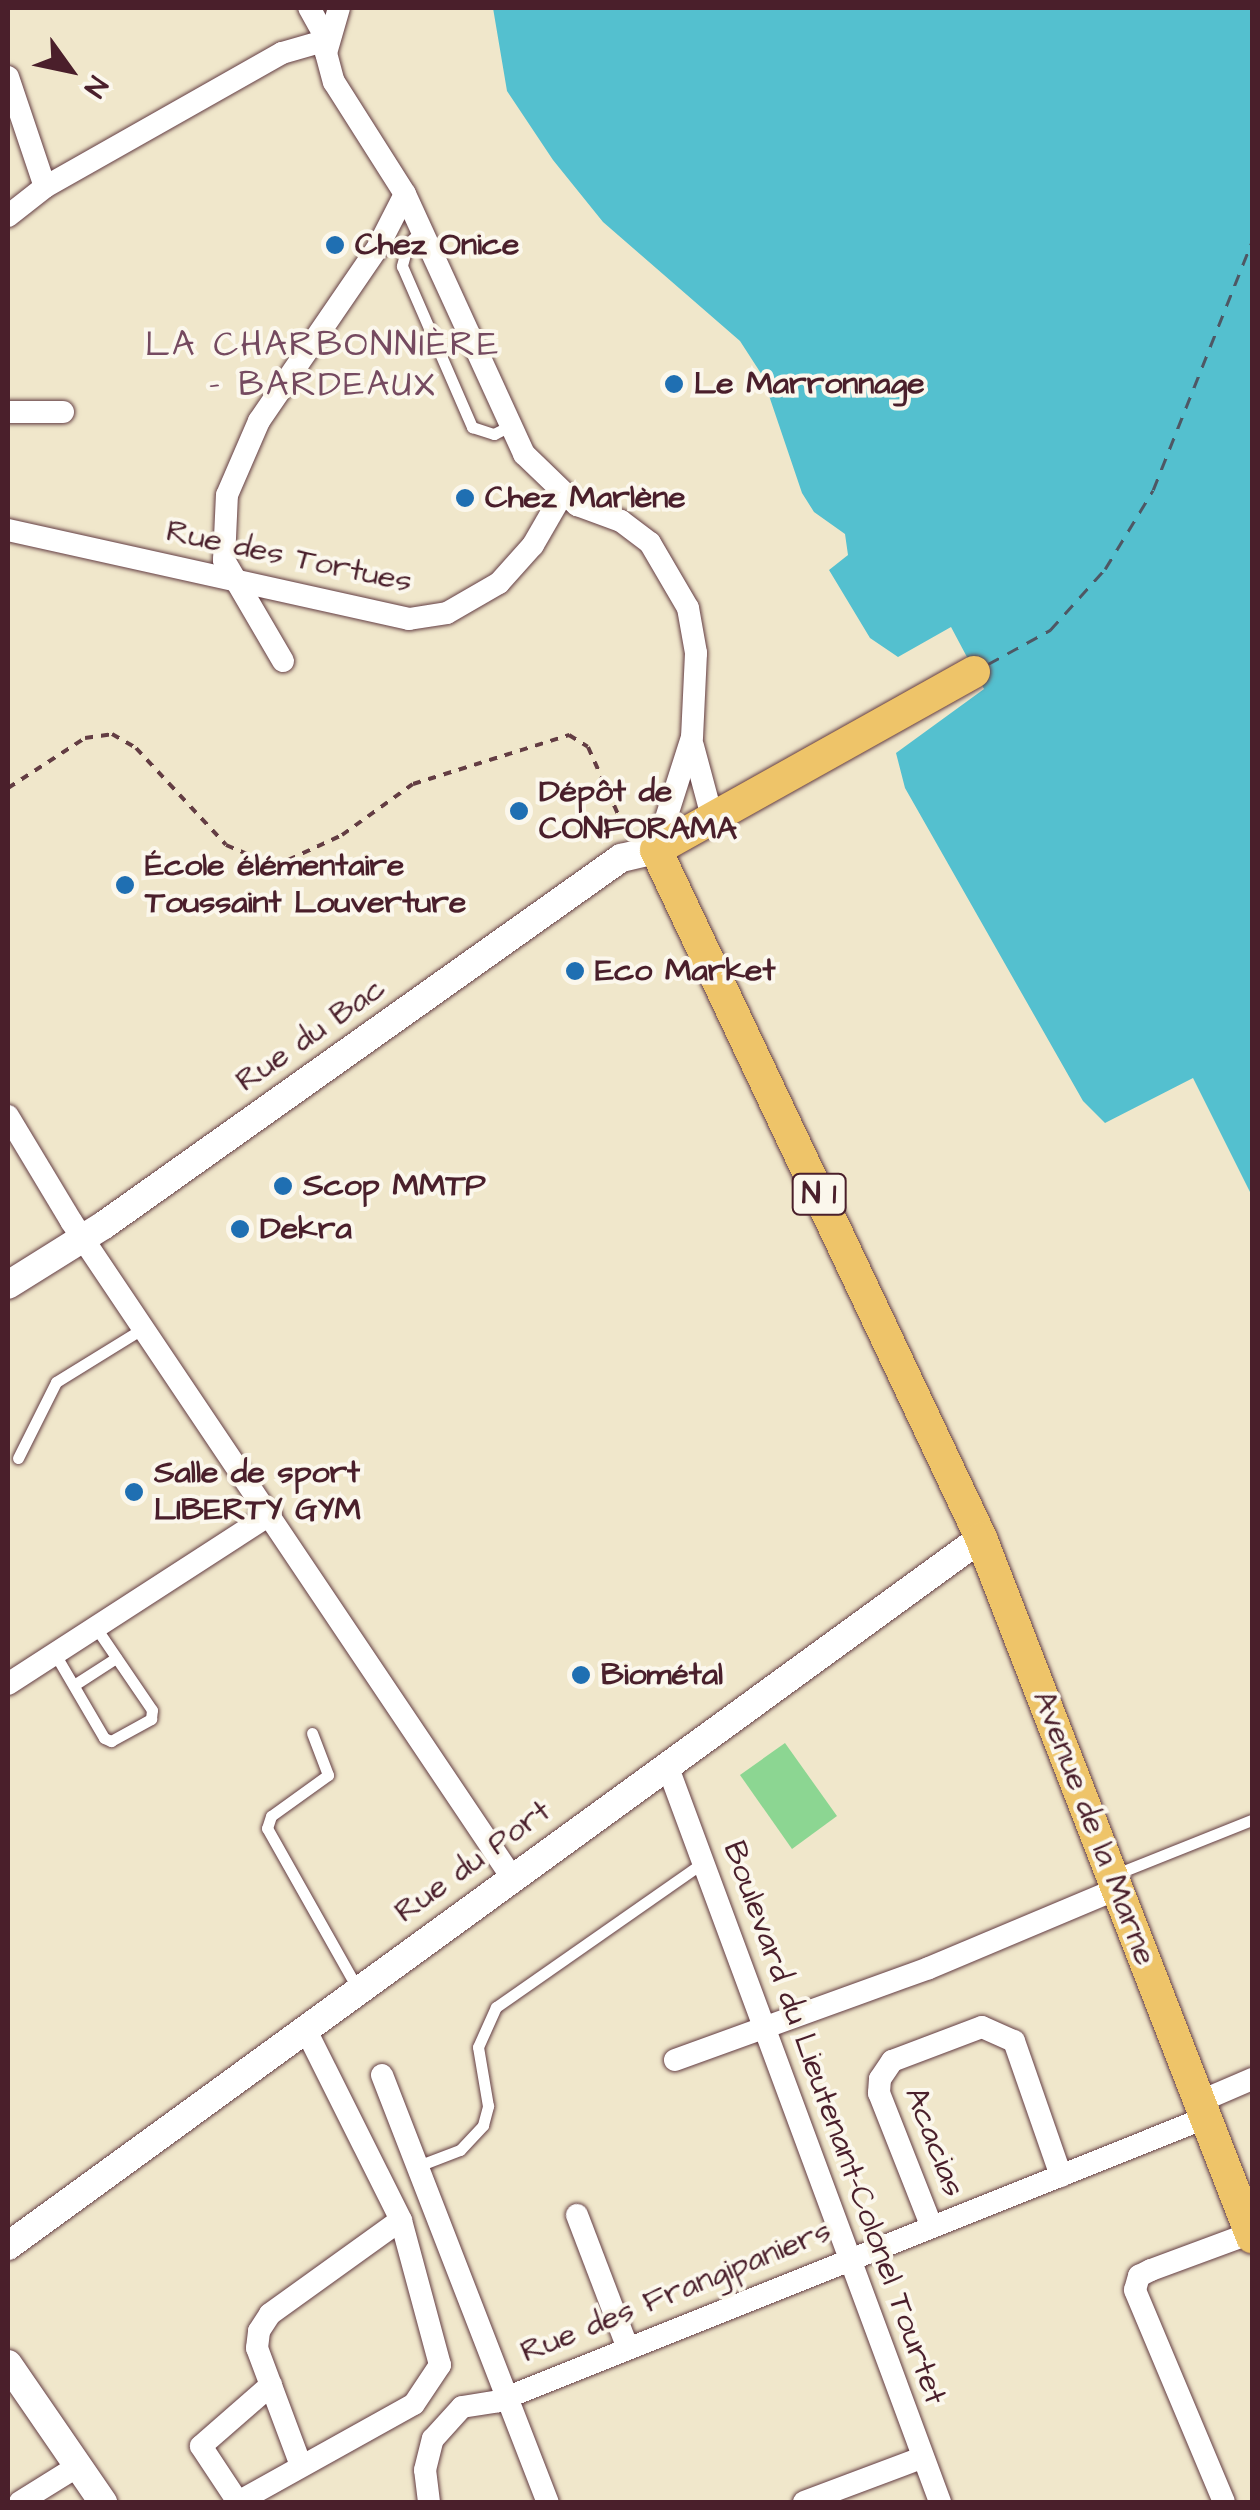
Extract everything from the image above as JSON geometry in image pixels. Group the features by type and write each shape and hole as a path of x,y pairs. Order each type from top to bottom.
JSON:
{"main road":[{"path":"645,850 712,818 974,672"},
{"name":"N 1","path":"645,850 982,1538"},
{"name":"Avenue de la Marne","path":"982,1538 1203,2110"},
{"name":"N 1","path":"1203,2110 1252,2235"}],"street":[{"path":"309,8 328,40 334,82 405,194 510,426 540,474 564,492 636,530 681,588 696,653 692,738 712,818"},
{"path":"328,40 339,8"},
{"path":"8,216 45,187 282,52 328,40"},
{"path":"8,77 45,187"},
{"path":"283,662 234,580 222,534 240,458 378,247 405,194"},
{"path":"8,412 63,412"},
{"name":"Rue des Tortues","path":"8,530 388,616 447,613 484,594 516,568 564,492"},
{"path":"645,850 692,738"},
{"name":"Rue du Bac","path":"8,1285 84,1237 645,850"},
{"path":"8,1116 84,1237 510,1876"},
{"path":"8,1684 271,1514"},
{"name":"Rue du Port","path":"8,2246 307,2032 510,1876 982,1538"},
{"name":"Boulevard du Lieutenant-Colonel Tourtet","path":"666,1765 767,2028 940,2502"},
{"path":"676,2060 767,2028 1114,1882"},
{"name":"Acacias","path":"930,2225 879,2093 880,2078 892,2062 982,2027 1014,2041 1061,2176"},
{"path":"272,2385 201,2446 238,2502 300,2462 414,2404 437,2372 440,2357 401,2220 307,2032"},
{"path":"382,2074 548,2502"},
{"name":"Rue des Frangipaniers","path":"429,2502 428,2453 440,2428 462,2407 506,2394 1061,2176 1203,2110 1252,2079"},
{"path":"577,2215 627,2346"},
{"path":"300,2462 256,2344 265,2321 401,2220"},
{"path":"1224,2502 1136,2290 1139,2276 1150,2270 1252,2235"},
{"path":"8,2364 102,2502"},
{"path":"804,2502 922,2458"},
{"path":"20,2502 78,2466"}],"lane":[{"path":"423,230 408,243 402,266 472,427 494,434 510,426"},
{"path":"18,1458 56,1382 146,1327"},
{"path":"55,1654 107,1740 150,1719 152,1710 96,1628"},
{"path":"74,1685 116,1658"},
{"path":"312,1733 328,1775 270,1816 266,1828 359,1990"},
{"path":"1114,1882 1252,1820"},
{"path":"418,2166 460,2150 483,2124 488,2106 478,2047 496,2007 704,1862"}],"path":[{"path":"8,788 85,738 112,734 136,748 226,844 262,860 288,860 342,835 422,780 569,735 588,748 645,850"}],"green space":[{"path":"785,1743 837,1816 792,1849 740,1775"}],"water":[{"path":"493,8 1252,8 1252,1196 1193,1078 1105,1123 1083,1101 905,788 896,753 984,689 951,627 898,657 870,638 829,570 848,555 845,534 814,512 802,493 762,375 740,341 603,222 553,160 507,91"}],"ferry route":[{"path":"988,664 1050,630 1105,569 1153,490 1252,241"}],"place":[{"name":"Chez Onice","path":"335,245"},
{"name":"Le Marronnage","path":"674,384"},
{"name":"Chez Marlène","path":"465,498"},
{"name":"Dépôt de CONFORAMA","path":"519,811"},
{"name":"École élémentaire Toussaint Louverture","path":"125,885"},
{"name":"Eco Market","path":"575,971"},
{"name":"Scop MMTP","path":"283,1186"},
{"name":"Dekra","path":"240,1229"},
{"name":"Salle de sport LIBERTY GYM","path":"134,1492"},
{"name":"Biométal","path":"581,1675"}],"district":[{"name":"LA CHARBONNIÈRE - BARDEAUX","path":"323,365"}]}
